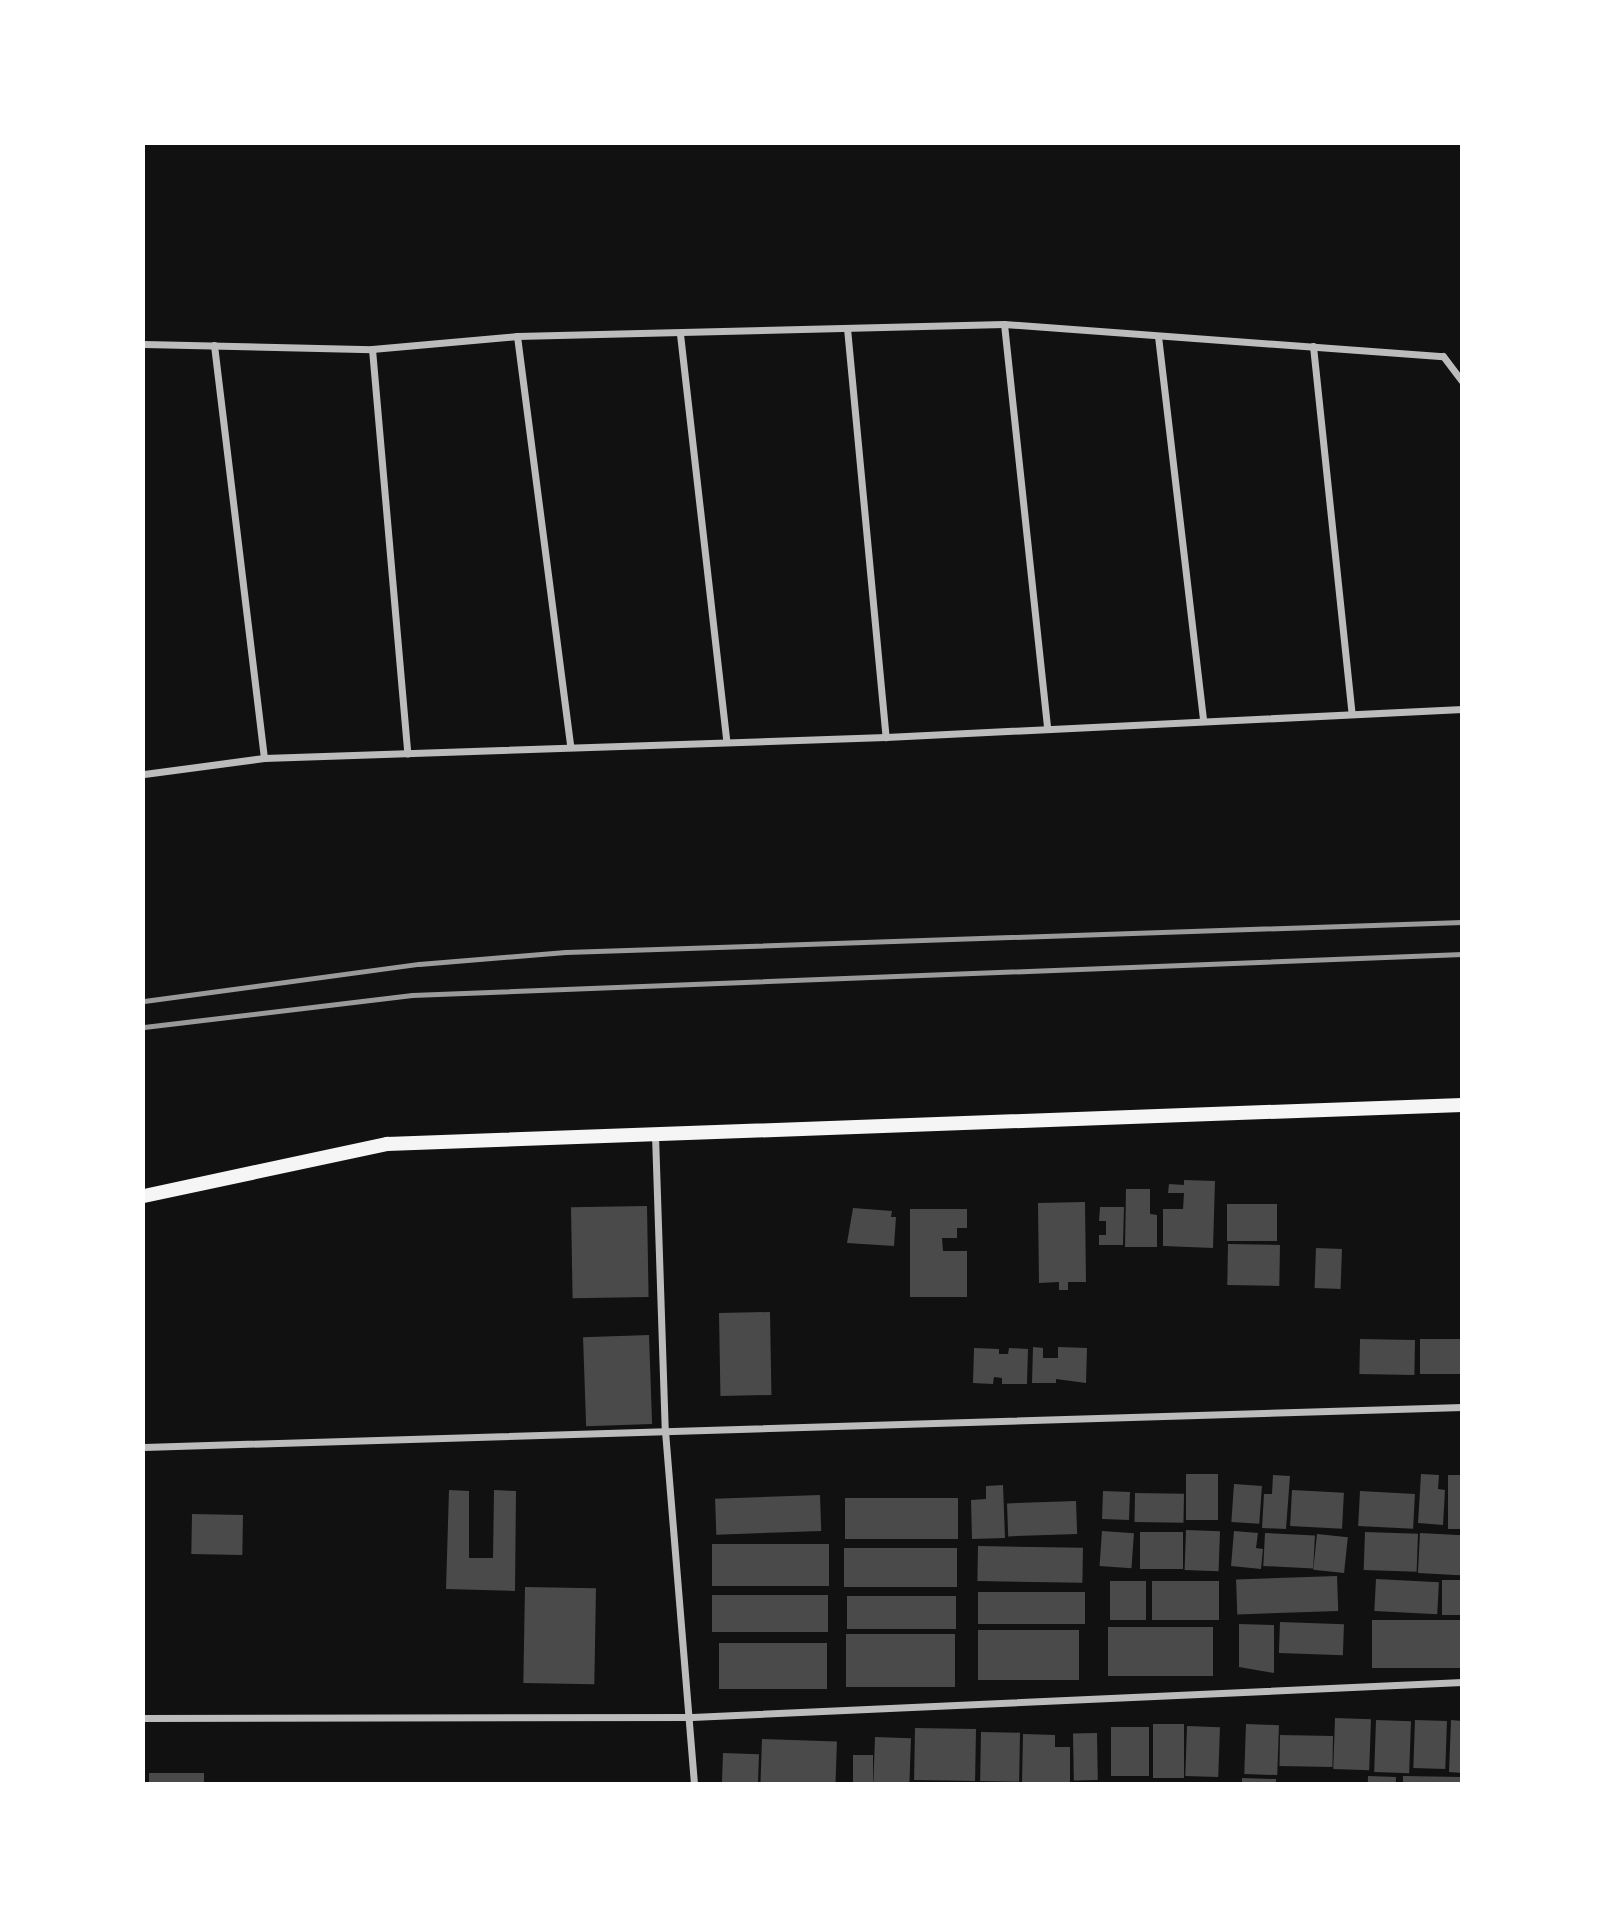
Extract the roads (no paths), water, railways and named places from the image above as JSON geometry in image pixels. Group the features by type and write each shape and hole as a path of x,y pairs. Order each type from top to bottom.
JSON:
{"main road":[{"path":"144,1196 387,1144 1461,1105"}],"street":[{"path":"1004,324 1047,727"},
{"path":"144,344 372,349 517,336 1004,324 1443,356 1461,381"},
{"path":"847,328 886,737"},
{"path":"680,334 726,739"},
{"path":"517,336 570,746"},
{"path":"1158,336 1203,719"},
{"path":"214,345 264,758"},
{"path":"1312,346 1352,714"},
{"path":"372,349 407,753"},
{"path":"144,774 264,758 726,739 886,737 1203,719 1461,709"},
{"path":"655,1133 665,1431 692,1717 694,1783"},
{"path":"144,1447 1461,1407"},
{"path":"144,1718 692,1717 1461,1682"}],"railway":[{"path":"144,1001 419,964 566,952 1462,922"},
{"path":"144,1027 412,995 1462,954"}]}
